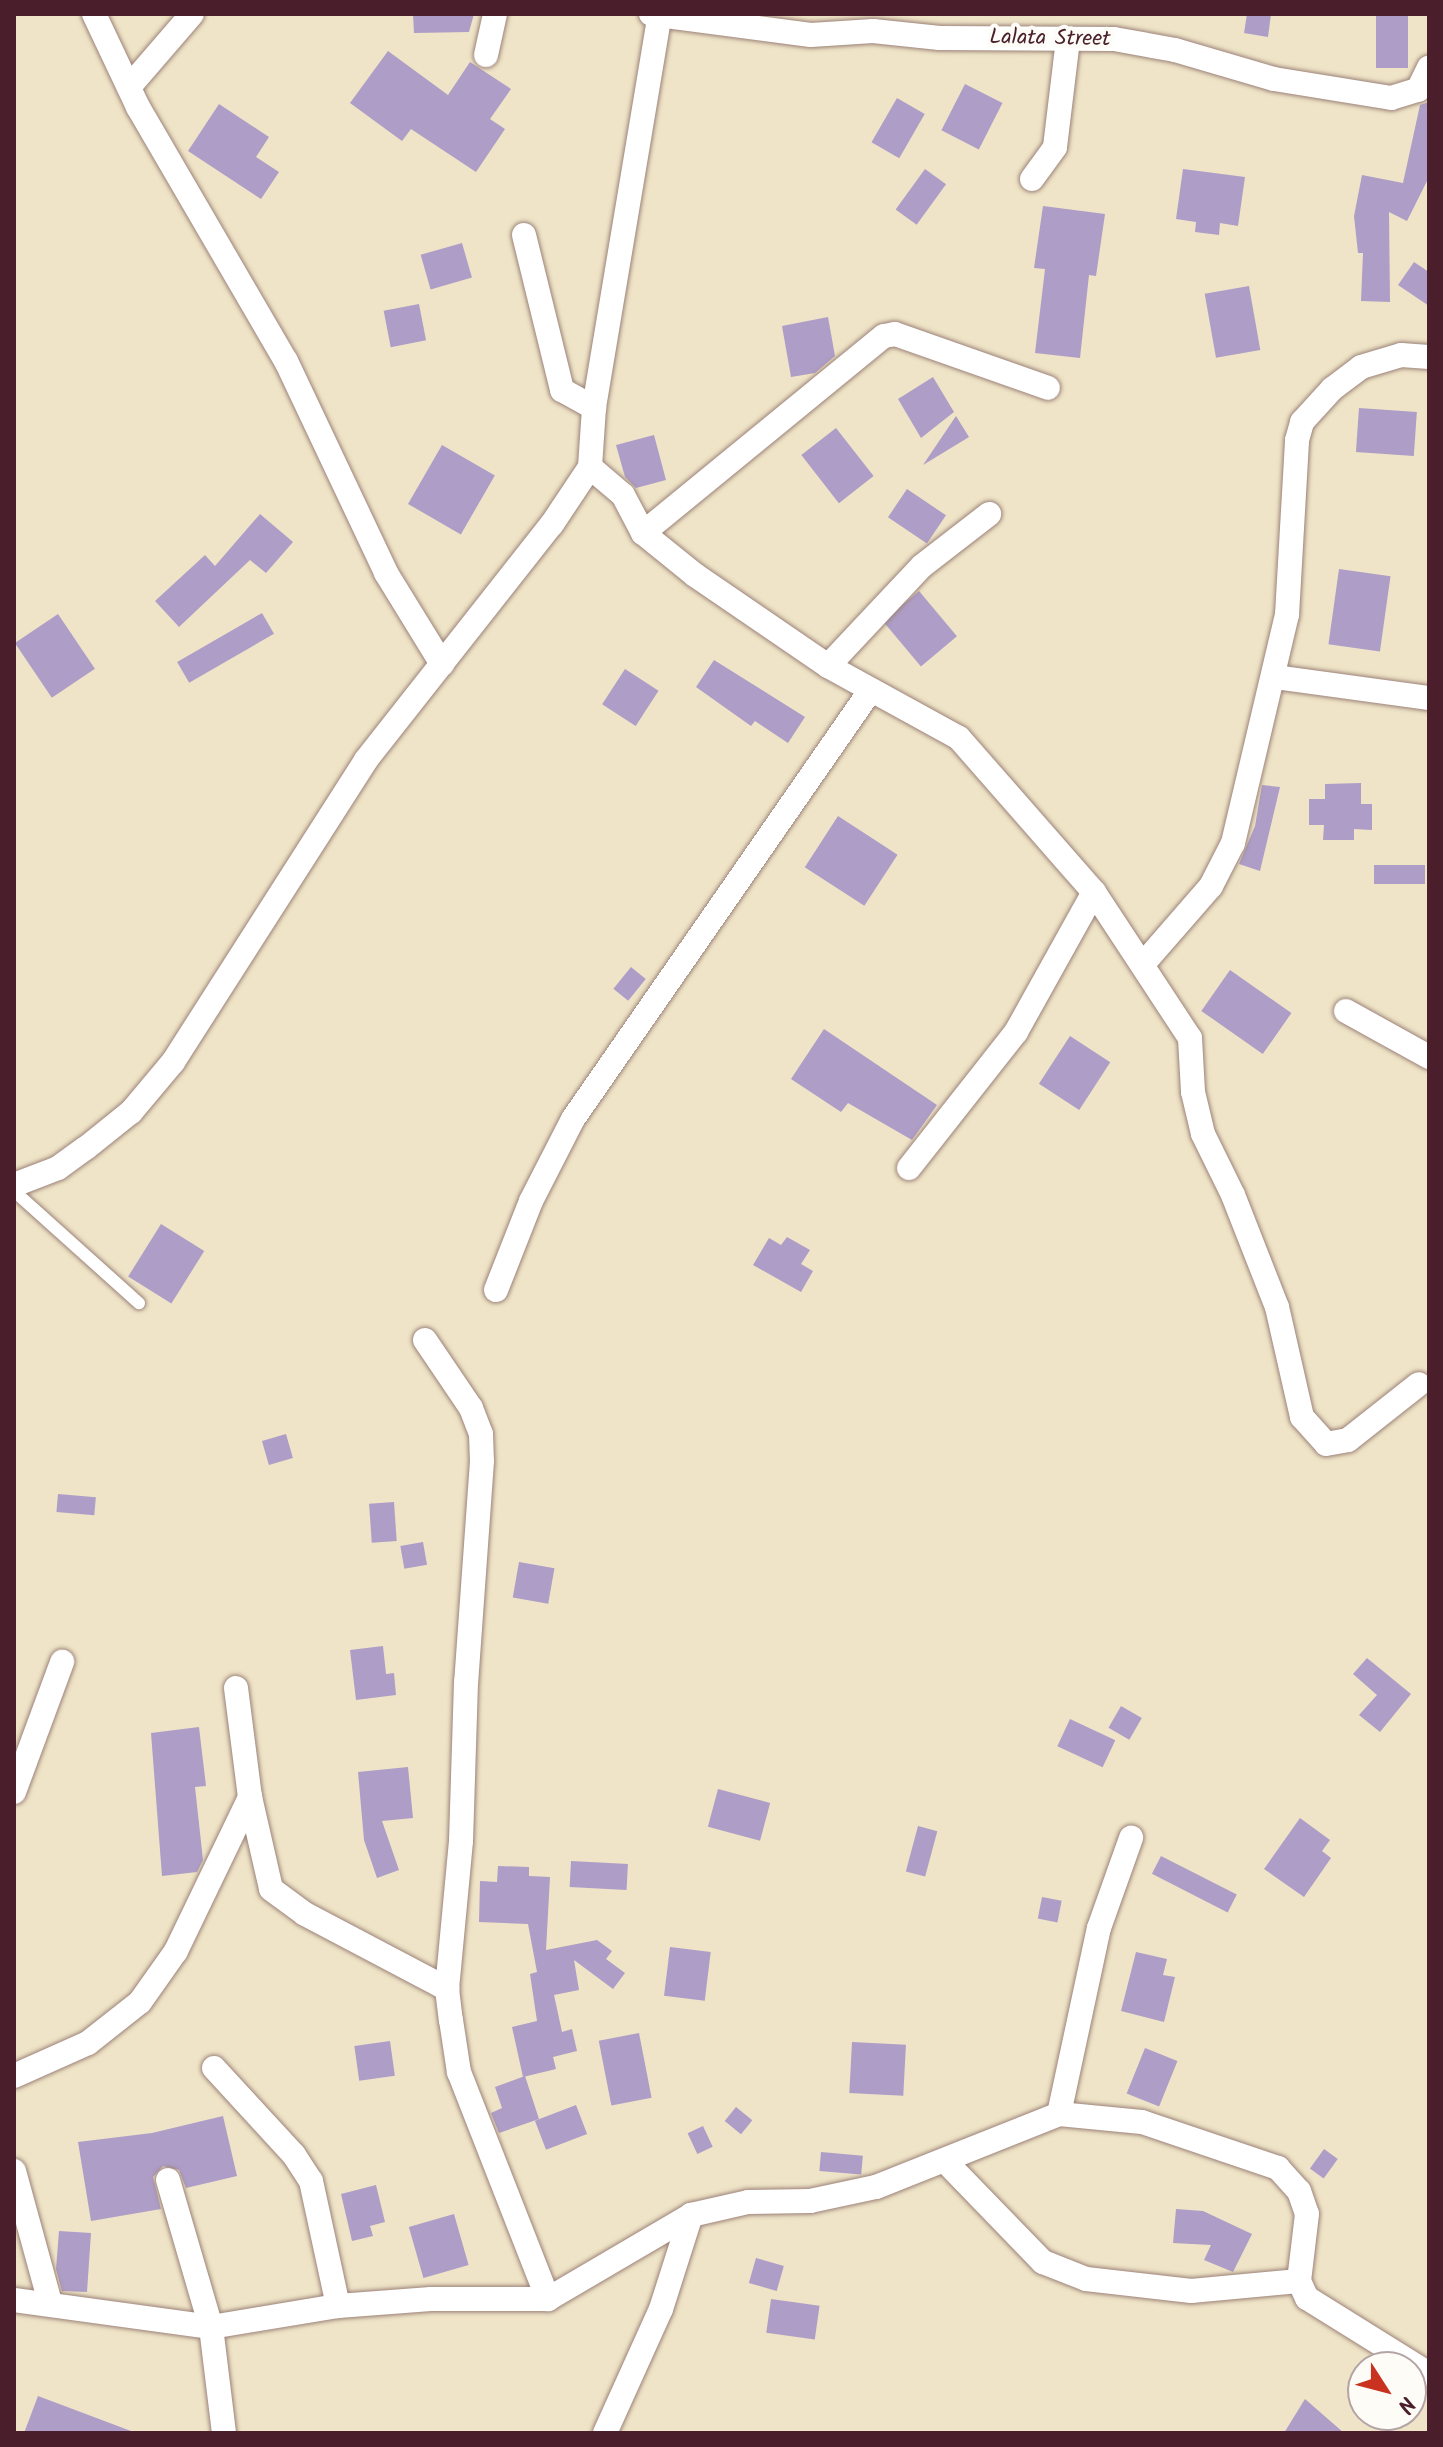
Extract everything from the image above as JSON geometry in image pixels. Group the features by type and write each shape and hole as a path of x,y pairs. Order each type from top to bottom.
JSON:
{"street":[{"path":"94,14 129,87 286,361 386,573 442,664"},
{"path":"129,87 192,14"},
{"path":"486,55 495,14"},
{"path":"811,35 824,14"},
{"path":"14,1188 58,1168 86,1148 131,1112 173,1062 366,760 590,467 594,408 655,16"},
{"name":"Lalata Street","path":"655,16 811,35 873,31 940,38 1114,39 1187,53 1274,79 1391,98 1418,90 1429,67"},
{"path":"1032,179 1055,147 1068,39"},
{"path":"524,235 562,390 594,408"},
{"path":"643,533 884,336 895,334 1048,388"},
{"path":"1144,963 1221,871 1275,677 1294,563 1297,440 1302,422 1332,389 1361,367 1401,355 1429,357"},
{"path":"590,467 623,495 643,533 695,575 828,666 959,738 1094,892 1144,963 1193,1046 1193,1092 1203,1134 1233,1195 1277,1307 1302,1417 1326,1444 1348,1440 1419,1384"},
{"path":"828,666 938,550 989,514"},
{"path":"1275,677 1429,698"},
{"path":"496,1290 531,1201 573,1119 870,691"},
{"path":"909,1168 1016,1032 1094,892"},
{"path":"1346,1011 1429,1057"},
{"path":"425,1340 471,1408 481,1434 482,1461 466,1682 461,1841 447,1989 459,2072 548,2299"},
{"path":"14,1792 62,1662"},
{"path":"236,1688 250,1797 271,1889 317,1922 447,1989"},
{"path":"14,2076 88,2043 140,2002 176,1951 250,1797"},
{"path":"1059,2114 1099,1928 1131,1838"},
{"path":"214,2068 294,2155 311,2181 338,2306"},
{"path":"14,2300 211,2327 338,2306 431,2299 548,2299 691,2215 748,2202 810,2201 876,2187 946,2162 1059,2114 1142,2122 1278,2168 1299,2191 1307,2214 1299,2281 1307,2298 1429,2374"},
{"path":"946,2162 1043,2262 1086,2279 1191,2291 1299,2281"},
{"path":"14,2171 50,2303"},
{"path":"168,2180 211,2327 224,2433"},
{"path":"605,2433 661,2309 691,2215"}],"lane":[{"path":"14,1188 139,1303"}],"building":[{"path":"413,14 474,14 469,32 414,33"},
{"path":"1247,14 1271,14 1268,37 1244,33"},
{"path":"1376,14 1408,14 1408,68 1376,68"},
{"path":"388,51 448,95 470,62 511,89 490,119 505,129 476,172 411,129 402,141 350,103"},
{"path":"965,84 1002,103 979,149 941,130"},
{"path":"897,98 925,114 899,158 872,142"},
{"path":"1429,102 1429,177 1407,221 1389,212 1390,302 1361,301 1363,253 1358,253 1354,216 1362,175 1403,183 1420,105"},
{"path":"219,104 269,137 256,157 279,172 261,199 188,151"},
{"path":"925,169 946,184 917,225 896,209"},
{"path":"1183,169 1245,177 1238,226 1220,223 1219,235 1195,232 1196,222 1176,219"},
{"path":"1043,206 1105,214 1096,276 1089,275 1080,358 1035,353 1045,269 1034,268"},
{"path":"462,243 472,278 431,289 421,255"},
{"path":"1414,262 1429,272 1429,306 1398,285"},
{"path":"1249,286 1260,350 1216,358 1205,294"},
{"path":"419,304 426,340 391,347 384,311"},
{"path":"828,317 835,356 815,373 791,377 782,326"},
{"path":"933,377 954,412 921,438 898,399"},
{"path":"1359,408 1417,412 1414,456 1356,452"},
{"path":"956,416 969,437 923,465"},
{"path":"836,428 874,476 839,503 801,455"},
{"path":"654,435 666,480 636,488 625,477 616,445"},
{"path":"442,445 495,476 461,534 408,504"},
{"path":"907,489 946,515 927,543 888,517"},
{"path":"260,514 293,542 266,573 250,560 179,627 155,601 205,555 215,566"},
{"path":"1339,569 1390,576 1380,651 1328,644"},
{"path":"919,591 957,636 921,666 883,621"},
{"path":"262,613 274,634 189,683 177,662"},
{"path":"58,614 95,669 52,698 15,643"},
{"path":"714,660 805,717 788,743 755,721 751,726 696,687"},
{"path":"625,669 659,691 636,726 602,704"},
{"path":"1361,783 1361,804 1372,804 1372,830 1354,829 1354,840 1323,840 1324,825 1309,825 1309,799 1325,799 1325,784"},
{"path":"1262,785 1280,787 1260,871 1239,864 1255,826"},
{"path":"838,816 898,855 864,906 805,867"},
{"path":"1374,865 1425,865 1425,884 1374,884"},
{"path":"631,967 646,979 628,1001 613,989"},
{"path":"1230,970 1291,1013 1263,1054 1201,1011"},
{"path":"824,1029 937,1105 912,1140 848,1103 841,1112 791,1079"},
{"path":"1070,1036 1110,1062 1079,1110 1039,1084"},
{"path":"161,1224 204,1251 171,1304 128,1277"},
{"path":"787,1237 810,1250 801,1264 813,1271 801,1292 753,1265 769,1238 781,1245"},
{"path":"286,1434 293,1458 269,1465 262,1441"},
{"path":"58,1494 96,1497 94,1515 56,1512"},
{"path":"394,1502 397,1541 372,1543 369,1504"},
{"path":"423,1542 427,1565 404,1569 400,1546"},
{"path":"519,1562 554,1568 548,1604 513,1597"},
{"path":"383,1646 386,1674 394,1673 396,1695 356,1700 350,1650"},
{"path":"1367,1658 1411,1694 1380,1732 1359,1715 1377,1695 1353,1674"},
{"path":"1121,1706 1142,1718 1129,1740 1108,1728"},
{"path":"1070,1719 1115,1740 1103,1767 1057,1746"},
{"path":"199,1727 206,1786 195,1787 203,1860 197,1872 162,1876 151,1733"},
{"path":"408,1767 413,1818 382,1821 399,1870 377,1878 364,1840 358,1772"},
{"path":"718,1789 770,1803 760,1841 708,1827"},
{"path":"1300,1818 1330,1840 1322,1851 1331,1858 1304,1897 1264,1869"},
{"path":"918,1826 937,1831 925,1877 906,1871"},
{"path":"1161,1856 1237,1895 1228,1912 1152,1874"},
{"path":"571,1861 628,1864 627,1890 570,1887"},
{"path":"498,1866 529,1867 529,1876 550,1877 546,1950 597,1940 612,1951 606,1959 625,1973 613,1989 574,1960 579,1990 554,1995 562,2032 572,2029 577,2051 553,2057 556,2069 523,2077 512,2027 537,2021 530,1974 537,1972 528,1924 479,1922 480,1881 497,1882"},
{"path":"1042,1897 1062,1901 1057,1922 1038,1919"},
{"path":"670,1947 711,1952 705,2001 664,1996"},
{"path":"1136,1952 1167,1959 1163,1975 1175,1977 1164,2022 1121,2011"},
{"path":"639,2033 652,2098 611,2106 599,2041"},
{"path":"390,2041 395,2076 359,2081 354,2046"},
{"path":"852,2042 906,2045 903,2096 849,2093"},
{"path":"1145,2048 1177,2061 1159,2107 1127,2093"},
{"path":"525,2076 539,2119 499,2133 491,2113 502,2108 495,2087"},
{"path":"576,2105 587,2134 546,2150 535,2121"},
{"path":"736,2107 752,2120 741,2134 725,2121"},
{"path":"223,2116 237,2176 186,2188 179,2170 163,2166 153,2177 161,2209 91,2221 78,2142 152,2133"},
{"path":"703,2126 713,2147 697,2154 688,2133"},
{"path":"1324,2149 1338,2159 1324,2178 1310,2168"},
{"path":"821,2152 863,2156 861,2175 819,2171"},
{"path":"376,2185 385,2222 370,2226 373,2236 352,2241 341,2194"},
{"path":"1176,2209 1203,2211 1252,2234 1233,2272 1204,2260 1211,2245 1173,2243"},
{"path":"454,2214 469,2265 423,2278 409,2227"},
{"path":"59,2231 91,2233 87,2292 62,2291 56,2269"},
{"path":"756,2258 784,2266 777,2291 749,2283"},
{"path":"771,2299 820,2306 815,2339 766,2333"},
{"path":"38,2396 131,2431 131,2433 24,2433"},
{"path":"1305,2399 1344,2433 1284,2433"}]}
